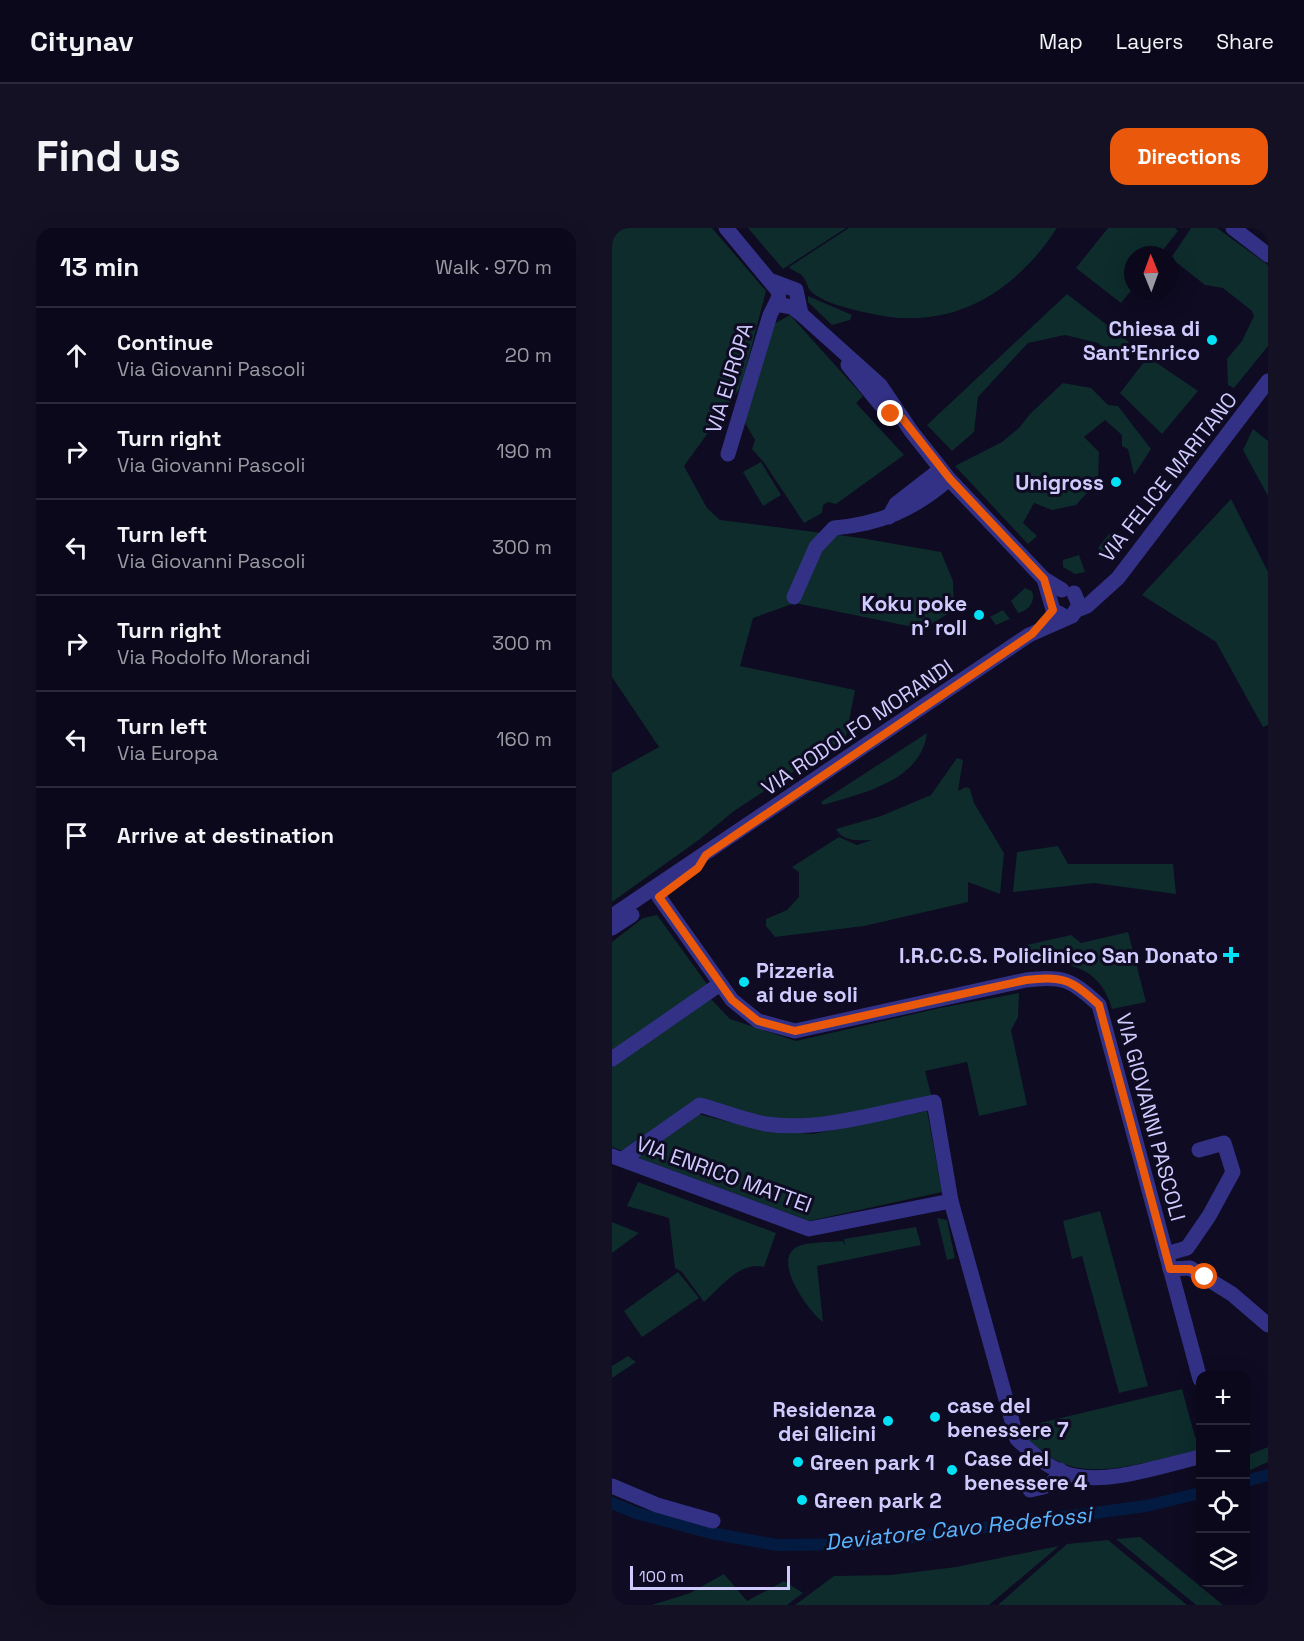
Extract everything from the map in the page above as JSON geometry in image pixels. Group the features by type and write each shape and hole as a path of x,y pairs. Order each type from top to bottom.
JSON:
{"street":[{"path":"726,228 787,299 830,341 879,404 891,414 902,418 945,474 1064,603"},
{"path":"1233,228 1268,255"},
{"name":"VIA EUROPA","path":"728,454 770,315 787,299"},
{"name":"VIA FELICE MARITANO","path":"1064,603 1087,606 1118,578 1268,381"},
{"path":"794,597 816,547 834,528 864,525 889,517 927,499 945,474"},
{"name":"VIA RODOLFO MORANDI","path":"612,916 1032,634 1064,603"},
{"name":"VIA RODOLFO MORANDI","path":"612,928 698,868 701,857"},
{"name":"VIA RODOLFO MORANDI","path":"612,922 648,897 659,897"},
{"name":"VIA GIOVANNI PASCOLI","path":"659,897 732,1000 758,1021 795,1031 1026,980 1053,976 1075,983 1099,1005 1198,1371"},
{"path":"612,1059 720,984"},
{"path":"617,1157 700,1105 739,1118 768,1124 812,1126 934,1102 951,1201 1017,1439 1040,1460 1071,1475 1101,1478 1196,1458"},
{"name":"VIA GIOVANNI PASCOLI","path":"1168,1261 1187,1248 1209,1216 1233,1172 1224,1143 1199,1150"},
{"name":"VIA ENRICO MATTEI","path":"617,1157 809,1229 951,1201"},
{"path":"1168,1261 1190,1269 1233,1294 1268,1325"},
{"path":"1030,1490 1047,1487 1056,1480 1060,1470"},
{"path":"612,1486 657,1505 713,1521"}],"green space":[{"path":"612,228 712,228 766,291 741,387 684,466 707,508 720,520 861,538 941,552 953,581 954,610 923,629 795,603 753,618 740,666 855,690 846,737 734,811 700,839 612,902 612,773 659,747 612,677"},
{"path":"748,228 846,228 783,269"},
{"path":"849,228 1057,228 1021,272 1000,289 977,303 952,312 926,317 898,318 828,302 814,294 802,275 789,267"},
{"path":"1108,228 1175,228 1178,231 1166,246 1124,246 1124,299 1121,303 1076,268"},
{"path":"1191,228 1217,228 1268,265 1268,346 1234,388 1228,385 1227,359 1242,341 1254,316 1252,311 1223,288 1205,285 1178,264 1178,248"},
{"path":"1067,294 1129,342 1117,359 1098,343 1065,335 1028,343 978,397 974,432 952,451 927,425"},
{"path":"808,296 852,315 850,320 832,325 808,302"},
{"path":"790,315 863,396 856,403 904,455 836,504 828,502 823,505 822,513 804,523 765,464 752,449 755,440 745,423 772,325"},
{"path":"1148,357 1198,391 1162,434 1120,393"},
{"path":"1063,383 1091,388 1108,405 1118,406 1151,449 1134,475 1128,449 1122,446 1122,435 1105,420 1084,437 1099,452 1098,481 1076,505 1052,510 1034,503 1023,523 1037,536 1028,544 955,466 1002,442"},
{"path":"1253,429 1268,441 1268,496 1243,450"},
{"path":"761,462 781,495 763,506 743,472"},
{"path":"1231,499 1268,572 1268,725 1263,727 1216,642 1142,595"},
{"path":"1109,534 1115,538 1115,542 1104,554 1098,548"},
{"path":"1079,555 1085,572 1075,574 1063,567 1063,560"},
{"path":"1025,588 1032,591 1033,599 1028,608 1018,613 1011,601"},
{"path":"1003,610 1010,619 996,625 990,617"},
{"path":"927,733 914,763 902,774 872,790 823,805 821,802"},
{"path":"957,758 963,760 958,791 966,787 970,789 974,803 1004,853 1000,894 968,882 968,902 864,926 775,937 766,926 766,919 787,910 799,897 799,872 792,867 839,837 857,845 872,840 848,839 836,829 881,816 931,795"},
{"path":"1058,846 1068,864 1173,864 1176,894 1094,883 1013,892 1017,852"},
{"path":"657,915 709,987 612,1054 612,942 643,918"},
{"path":"1128,932 1146,1002 1112,1009 1106,994 1089,974 1078,968 1052,963 1023,965 1018,947 1071,935 1081,943"},
{"path":"1019,993 1018,1017 1011,1030 1027,1105 979,1116 967,1062 925,1071 932,1098 811,1123 771,1120 711,1103 623,1151 612,1147 612,1067 711,999 730,1019 796,1041 940,1008"},
{"path":"927,1111 942,1192 809,1221 636,1157 698,1114 761,1130 813,1134"},
{"path":"638,1182 776,1233 764,1267 755,1266 739,1271 704,1302 682,1272 675,1268 669,1218 627,1206"},
{"path":"1100,1211 1148,1386 1119,1393 1082,1256 1072,1259 1063,1221"},
{"path":"937,1218 947,1220 955,1258 947,1260"},
{"path":"612,1222 639,1233 612,1253"},
{"path":"916,1227 921,1245 817,1266 823,1322 809,1308 795,1286 788,1263 790,1254 801,1245 843,1241 845,1246 844,1239"},
{"path":"678,1272 699,1298 642,1337 624,1311"},
{"path":"628,1356 636,1362 612,1378 612,1366"},
{"path":"1182,1389 1196,1437 1196,1451 1132,1466 1080,1468 1064,1464 1053,1458 1021,1437 1019,1428"},
{"path":"1268,1447 1268,1462 1250,1470 1250,1454"},
{"path":"1140,1537 1196,1583 1196,1587 1201,1587 1223,1605 1196,1605 1116,1539"},
{"path":"1108,1540 1187,1605 998,1605 1067,1544"},
{"path":"1059,1546 989,1605 795,1605 834,1576 891,1575 956,1567"},
{"path":"724,1574 747,1601 784,1581 803,1593 787,1605 652,1605 690,1593"}],"waterway":[{"name":"Deviatore Cavo Redefossi","path":"1250,1480 1268,1475"},
{"name":"Deviatore Cavo Redefossi","path":"612,1503 636,1513 711,1533 776,1545 861,1544 1146,1506 1196,1494"}],"place":[{"name":"Chiesa di Sant'Enrico","path":"1212,340"},
{"name":"Unigross","path":"1116,482"},
{"name":"Koku poke n' roll","path":"979,615"},
{"name":"I.R.C.C.S. Policlinico San Donato","path":"1231,955"},
{"name":"Pizzeria ai due soli","path":"744,982"},
{"name":"case del benessere 7","path":"935,1417"},
{"name":"Residenza dei Glicini","path":"888,1421"},
{"name":"Green park 1","path":"798,1462"},
{"name":"Case del benessere 4","path":"952,1470"},
{"name":"Green park 2","path":"802,1500"}],"route":[{"path":"891,414 902,418 950,479 1044,579 1052,600 1053,610 1032,634 706,855 698,868 659,897 732,1000 758,1021 795,1031 1026,980 1053,976 1075,983 1099,1005 1170,1269 1190,1269 1205,1277"}]}
